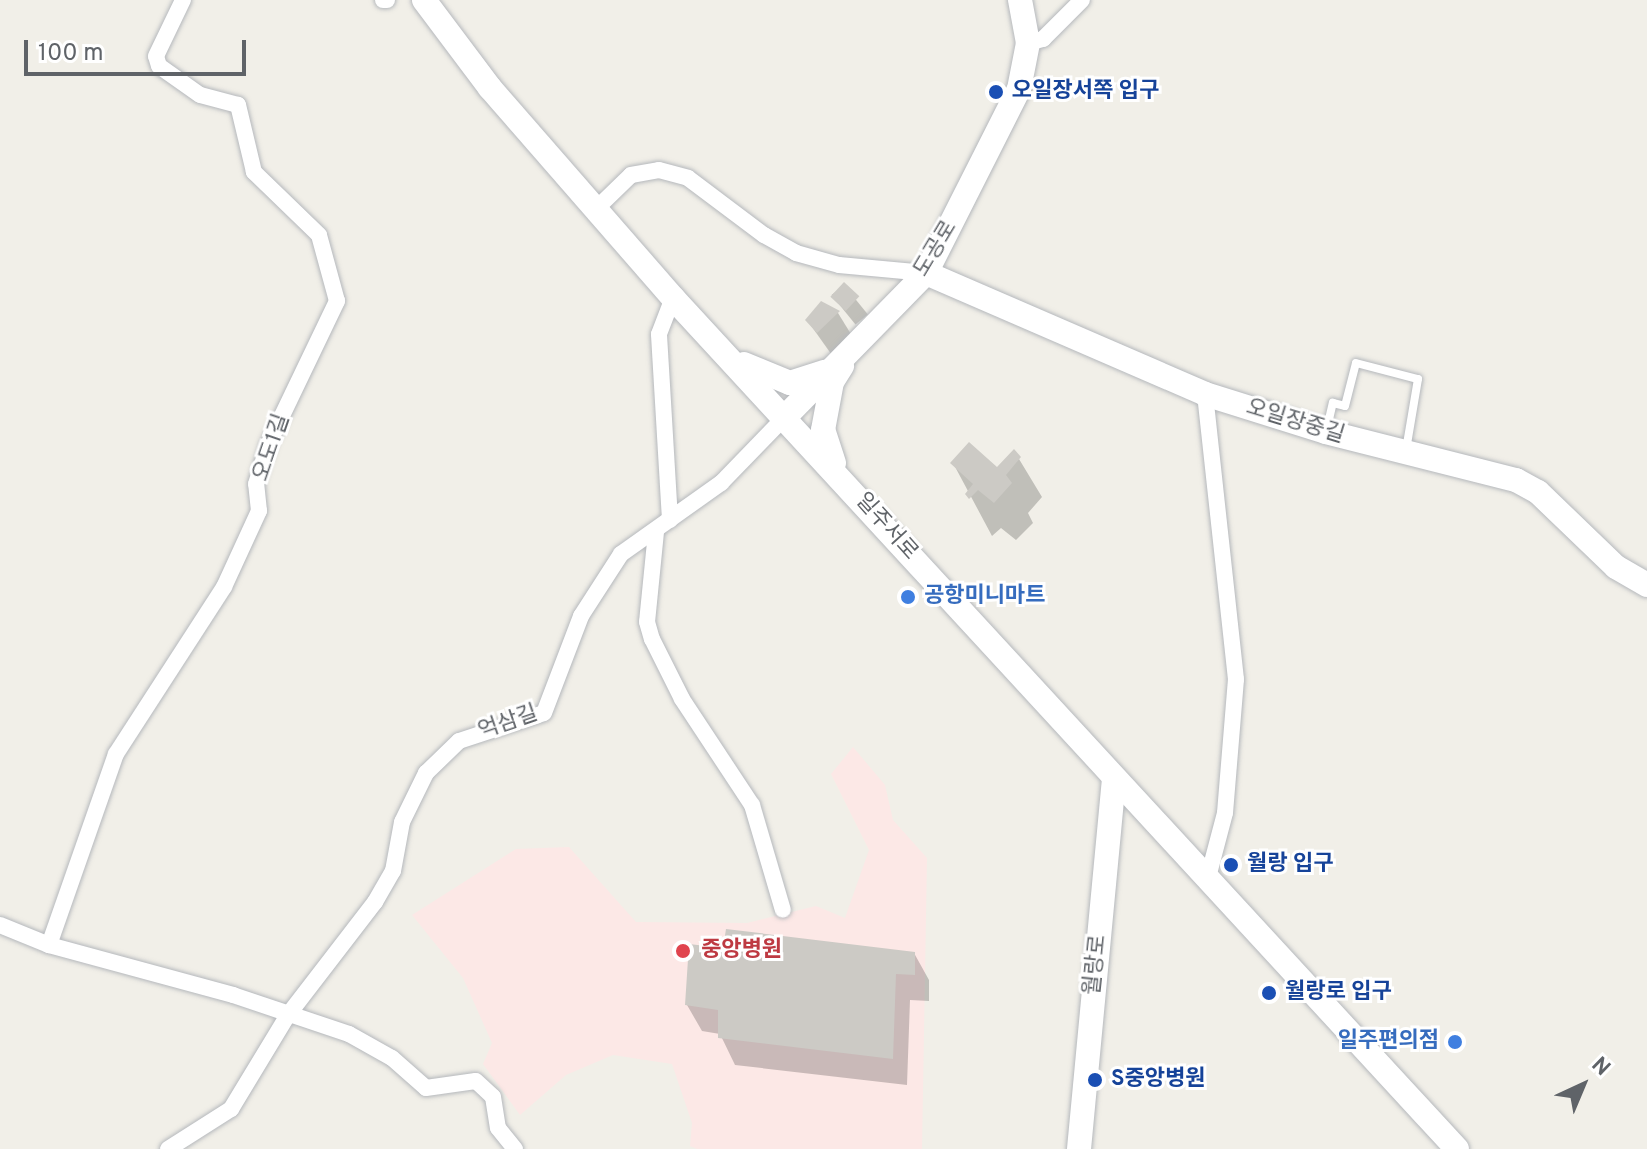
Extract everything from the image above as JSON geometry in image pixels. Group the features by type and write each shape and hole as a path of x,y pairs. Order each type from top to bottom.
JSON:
{"main road":[{"name":"일주서로","path":"424,0 490,88 673,298 854,491 1114,781 1457,1149"},
{"name":"도공로","path":"785,417 926,273 992,148 1019,89 1036,41 1020,0"},
{"name":"오일장중길","path":"926,273 1205,394 1326,432 1527,486 1616,567 1647,585"},
{"path":"713,342 747,366 790,383 822,373 853,346"},
{"path":"853,346 832,382 823,430 836,468 854,491"},
{"name":"월랑로","path":"1079,1149 1114,781"}],"street":[{"name":"오도1길","path":"49,945 116,754 224,587 259,511 256,484 268,445 337,301 319,235 254,172 238,105 200,95 159,66 156,56 183,0"},
{"path":"1036,41 1082,0"},
{"path":"597,208 631,175 659,170 688,178 764,235 796,253 839,265 926,273"},
{"path":"670,520 659,334 673,298"},
{"path":"1205,394 1236,679 1225,813 1207,881"},
{"name":"억삼길","path":"168,1149 231,1109 288,1015 385,885 402,822 426,773 459,741 544,713 581,616 621,554 721,483 785,417"},
{"path":"656,532 647,622 652,639 682,699 752,805 783,910"},
{"path":"0,925 49,945 349,1034 392,1058 426,1088 435,1091 464,1079 487,1087 504,1141 515,1149"}],"lane":[{"path":"1326,432 1333,403 1345,406 1356,363 1393,372 1418,379 1406,452"}],"shaded area":[{"name":"중앙병원","path":"853,747 885,785 893,820 927,858 922,1149 697,1149 690,1146 692,1123 672,1064 613,1055 566,1075 520,1115 483,1064 492,1043 463,978 412,915 516,849 569,847 636,922 747,923 816,906 845,918 869,850 831,774"}],"building":[{"path":"844,282 859,296 846,311 830,297"},
{"path":"821,301 840,311 817,333 805,320"},
{"path":"969,442 997,467 1014,449 1021,457 1006,475 1012,483 994,503 978,490 969,499 965,494 973,484 950,463"},
{"path":"726,929 915,952 915,975 896,974 893,1059 718,1038 718,1010 685,1005 689,944 723,948"}],"place":[{"name":"오일장서쪽 입구","path":"996,92"},
{"name":"공항미니마트","path":"908,597"},
{"name":"월랑 입구","path":"1231,865"},
{"name":"중앙병원","path":"683,951"},
{"name":"월랑로 입구","path":"1269,993"},
{"name":"일주편의점","path":"1455,1042"},
{"name":"S중앙병원","path":"1095,1080"}]}
